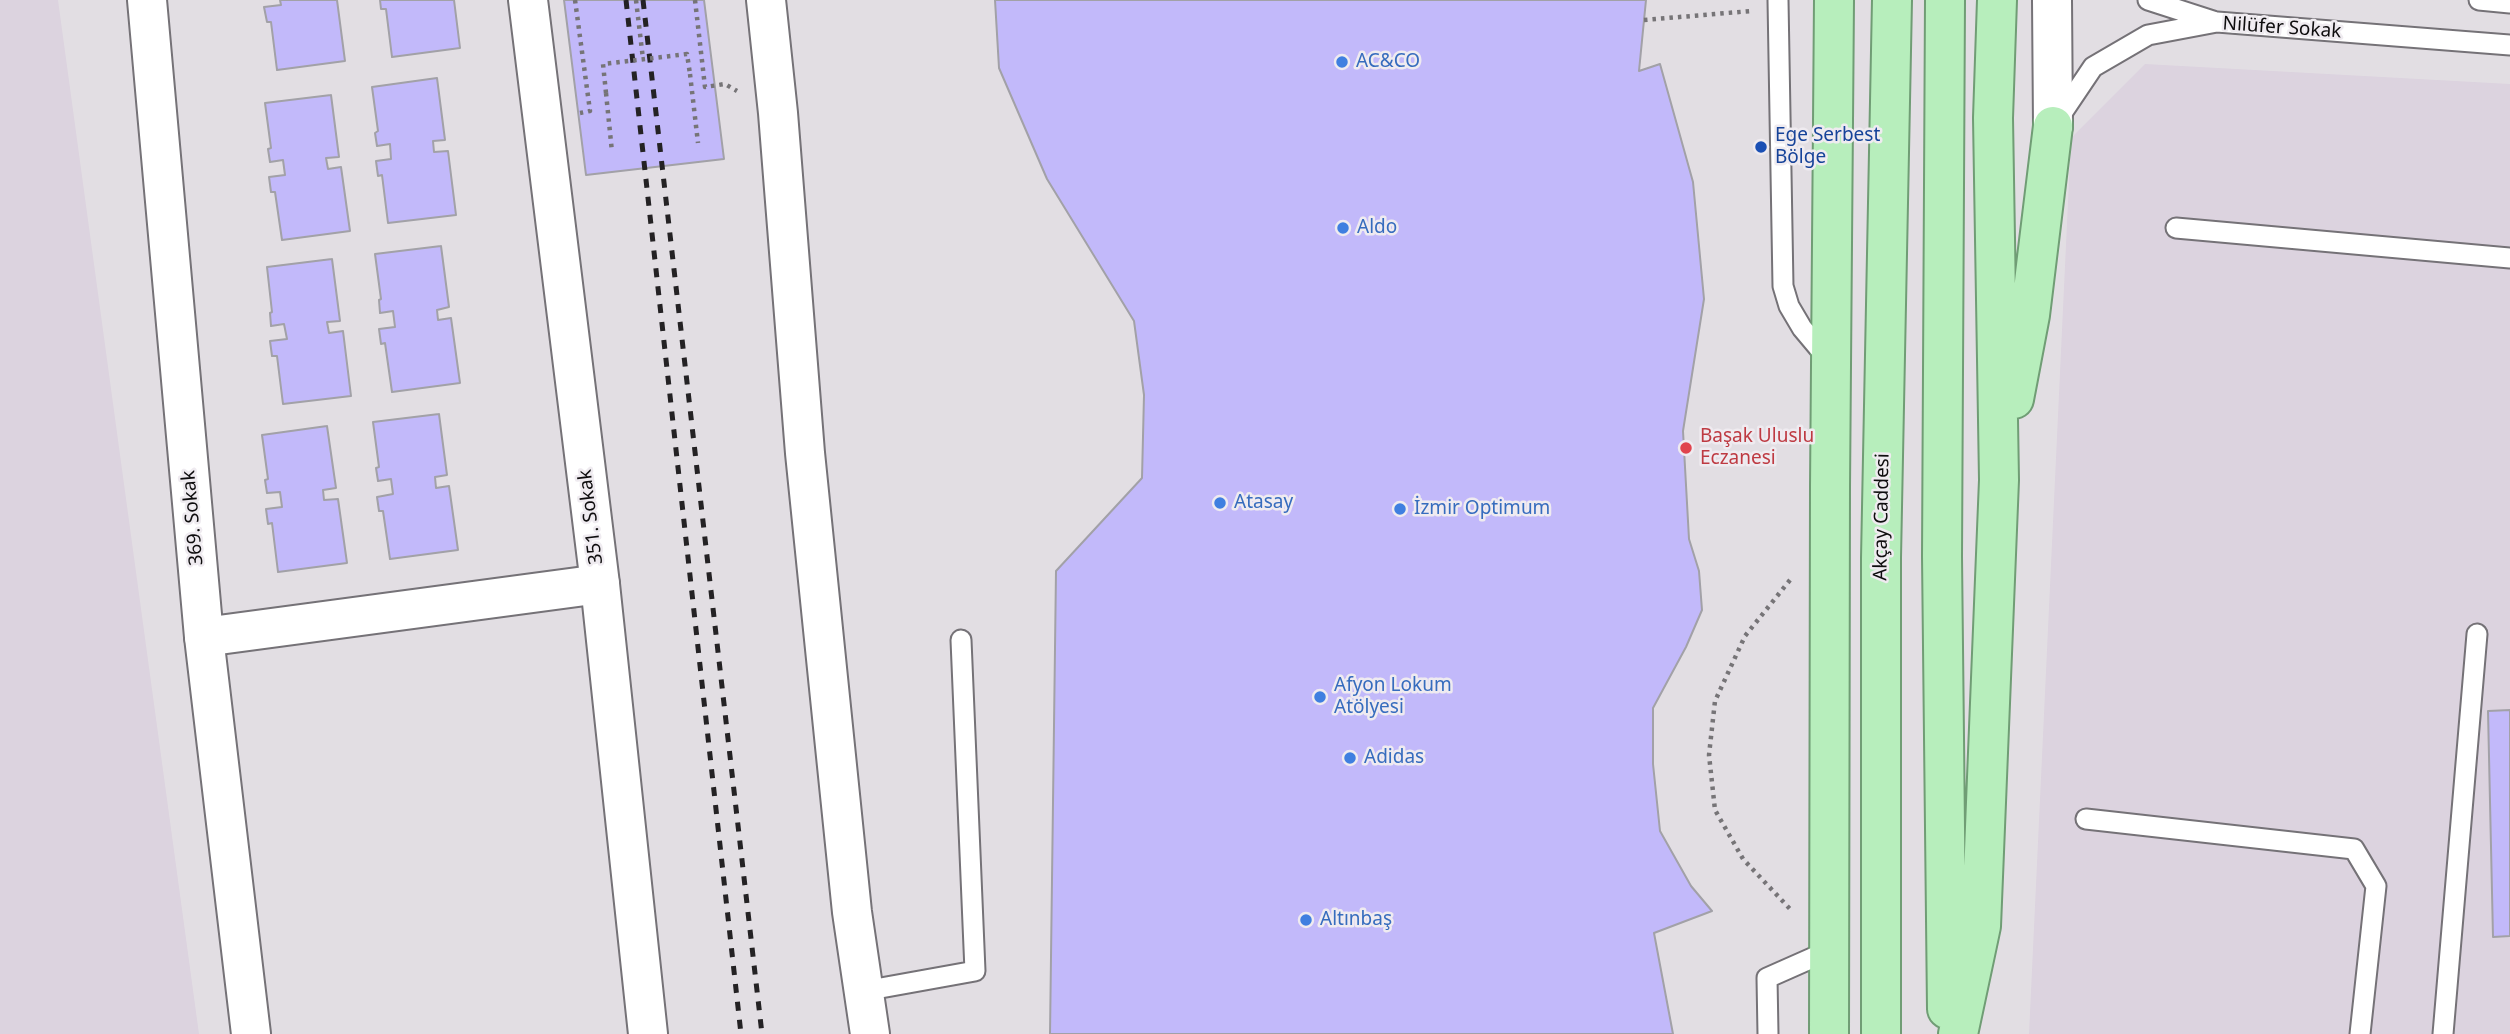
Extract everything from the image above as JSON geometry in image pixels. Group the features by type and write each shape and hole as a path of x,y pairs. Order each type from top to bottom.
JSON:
{"highway":[{"path":"1829,1034 1834,0"},
{"name":"Akçay Caddesi","path":"1881,1034 1881,558 1892,0"},
{"path":"1945,0 1942,570 1948,1034"},
{"path":"1958,1034 1981,926 1998,480 1993,118 1997,0"},
{"path":"1998,480 2030,315 2053,126"}],"street":[{"name":"369. Sokak","path":"147,0 204,637 251,1034"},
{"name":"351. Sokak","path":"528,0 600,584 648,1034"},
{"path":"766,0 807,467 850,898 870,1034"},
{"path":"2052,0 2053,126"},
{"path":"204,637 600,584"}],"lane":[{"path":"2148,0 2217,22"},
{"path":"2479,0 2510,4"},
{"path":"1778,4 1783,286 1789,306 1802,328 1831,362"},
{"name":"Nilüfer Sokak","path":"2053,126 2093,67 2148,35 2217,22 2510,45"},
{"path":"2176,228 2510,258"},
{"path":"2442,1034 2477,634"},
{"path":"864,991 975,971 961,640"},
{"path":"2086,819 2354,849 2376,886 2360,1034"},
{"path":"1768,1034 1767,978 1828,951"}],"path":[{"path":"575,0 590,111"},
{"path":"636,0 643,59"},
{"path":"695,0 705,86"},
{"path":"1644,20 1778,4"},
{"path":"612,152 603,64 687,54 698,143"},
{"path":"1828,951 1743,859 1715,810 1709,755 1715,701 1745,636 1789,581 1830,540"}],"shaded area":[{"path":"0,0 58,0 199,1034 0,1034"},
{"path":"2145,64 2510,84 2510,1034 2029,1034 2071,138"}],"building":[{"path":"280,0 337,0 345,61 277,70 271,22 267,22 264,7 281,5"},
{"path":"380,0 454,0 460,48 392,57 386,9 381,9"},
{"path":"564,0 704,0 724,159 586,175"},
{"name":"İzmir Optimum","path":"995,0 1646,0 1639,71 1660,64 1693,182 1704,299 1683,431 1689,539 1699,571 1702,610 1686,647 1653,708 1653,764 1660,831 1691,886 1712,911 1654,933 1673,1034 1050,1034 1056,571 1142,478 1144,395 1134,321 1047,179 999,68"},
{"path":"437,78 445,140 433,141 434,152 448,151 456,215 388,223 382,175 378,176 376,161 391,159 390,144 377,146 375,133 378,131 372,87"},
{"path":"331,95 339,157 326,158 328,169 341,167 350,231 282,240 275,192 271,192 269,177 285,175 283,160 270,162 268,149 271,148 265,103"},
{"path":"441,246 449,307 437,310 438,320 451,318 460,383 392,392 385,343 381,344 379,329 395,327 393,311 380,313 381,299 375,254"},
{"path":"332,259 340,321 327,322 329,333 343,331 351,396 283,404 277,356 272,356 270,341 287,339 284,324 271,326 267,267"},
{"path":"439,414 447,475 435,477 436,488 449,486 458,550 390,559 383,511 379,511 377,497 393,494 391,479 378,481 376,468 379,467 373,422"},
{"path":"327,426 336,488 323,490 324,500 338,499 347,563 278,572 272,523 268,524 266,509 282,507 280,492 267,493 265,480 268,479 262,435"},
{"path":"2510,710 2510,936 2493,937 2488,711"}],"railway":[{"path":"626,0 741,1034"},
{"path":"643,0 762,1034"}],"place":[{"name":"AC&CO","path":"1342,62"},
{"name":"Ege Serbest Bölge","path":"1761,147"},
{"name":"Aldo","path":"1343,228"},
{"name":"Başak Uluslu Eczanesi","path":"1686,448"},
{"name":"Atasay","path":"1220,503"},
{"name":"İzmir Optimum","path":"1400,509"},
{"name":"Afyon Lokum Atölyesi","path":"1320,697"},
{"name":"Adidas","path":"1350,758"},
{"name":"Altınbaş","path":"1306,920"}]}
